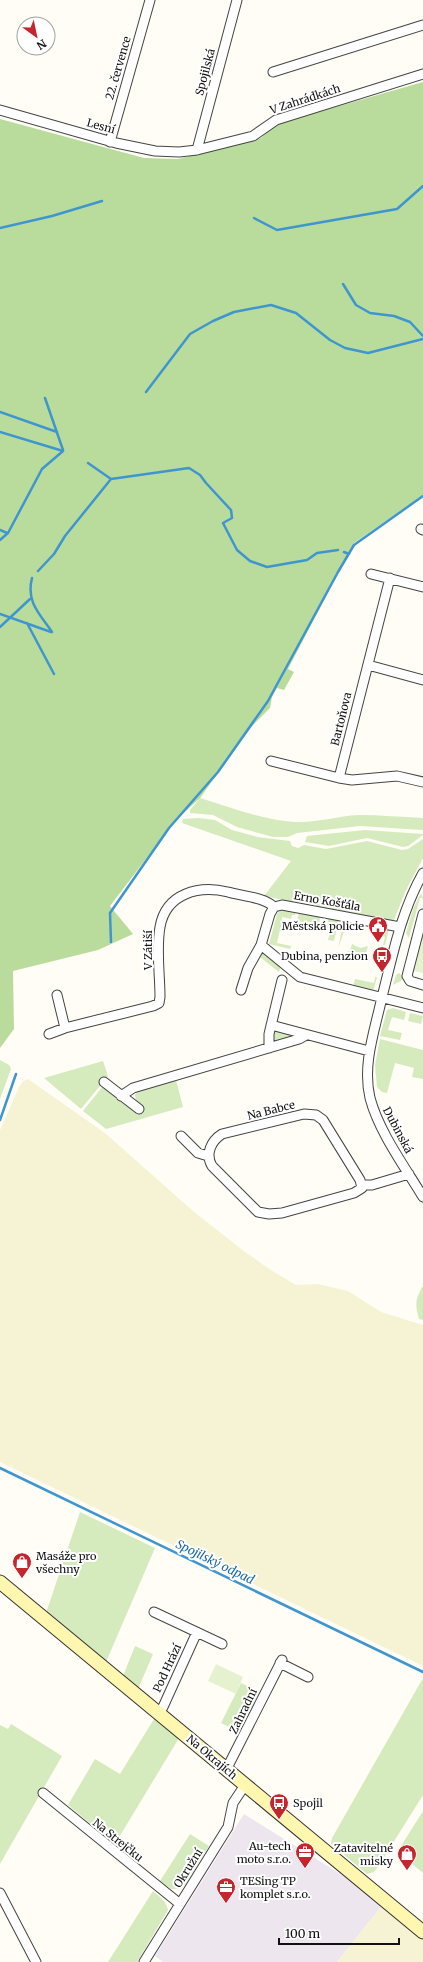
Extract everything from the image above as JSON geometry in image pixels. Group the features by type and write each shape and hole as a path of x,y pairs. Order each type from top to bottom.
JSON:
{"street":[{"name":"22. července","path":"110,142 150,0"},
{"name":"Spojilská","path":"197,150 237,0"},
{"path":"273,72 423,25"},
{"name":"V Zahrádkách","path":"197,150 253,136 276,120 423,74"},
{"name":"Lesní","path":"0,110 110,142 162,152 197,150"},
{"path":"371,574 423,587"},
{"name":"Bartoňova","path":"339,778 390,578"},
{"path":"368,665 423,680"},
{"path":"271,761 352,780 397,776 423,782"},
{"path":"382,998 400,927 419,890 423,873"},
{"name":"V Zátiší","path":"49,1034 65,1028 159,1003 160,926 170,908 184,895 198,890 212,889 260,901 274,907"},
{"name":"Erno Košťála","path":"274,907 282,905 400,927"},
{"path":"241,990 248,968 261,944 270,914 274,907"},
{"path":"423,914 407,976 410,981 423,985"},
{"path":"261,944 298,976 423,1008"},
{"path":"269,1048 268,1039 282,980"},
{"path":"57,995 65,1028"},
{"name":"Dubinská","path":"382,998 369,1051 368,1078 373,1107 382,1128 423,1197"},
{"path":"271,1025 369,1051"},
{"path":"121,1096 133,1088 303,1038 306,1035"},
{"path":"104,1082 139,1109"},
{"name":"Na Babce","path":"208,1156 215,1140 222,1134 298,1115 311,1114 319,1117 326,1126 362,1186"},
{"path":"181,1136 198,1153 208,1156 215,1169 256,1210 266,1214 282,1213 354,1193 361,1190 362,1186 372,1185 409,1174"},
{"name":"Na Okrajích","path":"0,1582 423,1932"},
{"path":"154,1612 222,1644"},
{"name":"Pod Hrází","path":"158,1713 163,1707 197,1632"},
{"name":"Zahradní","path":"226,1770 281,1662 308,1677"},
{"name":"Okružní","path":"144,1962 228,1827 233,1804 246,1785"},
{"name":"Na Strejčku","path":"43,1793 180,1904"},
{"path":"0,1894 36,1962"}],"shaded area":[{"path":"28,1079 105,1133 193,1211 245,1252 271,1270 296,1285 318,1284 348,1291 381,1312 423,1325 423,1666 0,1462 0,1130 19,1087 23,1081"},
{"path":"244,1814 342,1875 381,1907 337,1962 163,1962 155,1956"},
{"path":"381,1907 423,1941 423,1962 337,1962"}],"green space":[{"path":"423,82 423,495 354,543 288,669 294,672 284,690 277,688 272,697 270,708 252,726 200,798 175,821 110,906 133,934 98,950 13,971 14,1029 0,1048 0,119 144,158 178,159 261,138 273,126 283,122"},
{"path":"200,798 259,816 283,821 311,821 359,815 423,818 423,830 360,826 297,833 288,837 273,837 237,827 213,815 190,813 190,810"},
{"path":"198,818 215,820 232,830 258,837 290,841 292,846 298,848 304,845 326,849 367,841 402,850 408,849 423,839 423,858 406,890 394,920 390,921 264,896 291,861 182,823 183,819"},
{"path":"365,830 423,835 408,846 403,847 367,838 329,846 305,842 307,836"},
{"path":"421,893 423,898 420,898 409,938 406,933 413,909"},
{"path":"282,909 296,912 295,915 292,915 291,919 282,917 277,943 291,946 293,942 290,949 269,944 277,914"},
{"path":"299,912 320,916 319,925 297,921"},
{"path":"329,917 339,919 334,941 328,940 331,929 326,929"},
{"path":"344,920 361,923 361,928 345,929 338,948"},
{"path":"371,926 389,929 385,945 383,945 385,937 369,932"},
{"path":"423,933 423,973 413,971"},
{"path":"352,944 360,948 368,946 364,961 345,956 346,952 350,951"},
{"path":"264,951 281,965 279,972 260,957"},
{"path":"399,973 403,977 401,981 393,985 396,975"},
{"path":"375,977 377,977 373,992 353,987 355,979 374,983"},
{"path":"393,1008 406,1012 404,1020 392,1017 388,1030 402,1033 400,1040 380,1036 387,1010"},
{"path":"410,1013 423,1016 421,1024 408,1021"},
{"path":"276,1030 298,1035 276,1042 273,1040 272,1033"},
{"path":"380,1039 423,1050 423,1079 412,1077 414,1068 395,1063 387,1093 382,1092 377,1087 375,1065"},
{"path":"0,1060 9,1065 11,1069 0,1099"},
{"path":"103,1061 108,1076 81,1109 44,1078"},
{"path":"176,1080 183,1107 106,1129 83,1111 103,1086 137,1114 143,1106 136,1100 135,1095 137,1091"},
{"path":"423,1286 423,1320 419,1319 416,1306 418,1295"},
{"path":"80,1512 155,1548 106,1662 46,1613"},
{"path":"135,1646 153,1654 138,1689 123,1676"},
{"path":"216,1664 243,1677 236,1694 208,1681"},
{"path":"423,1678 423,1795 378,1867 374,1872 367,1874 331,1844 332,1838"},
{"path":"241,1683 261,1693 241,1733 221,1723"},
{"path":"154,1719 179,1738 115,1844 68,1805 95,1759 120,1774"},
{"path":"11,1724 62,1756 0,1864 0,1725 8,1729"},
{"path":"423,1811 423,1873 399,1853 402,1849 401,1846"},
{"path":"190,1834 209,1846 185,1885 180,1889 171,1889 160,1881"},
{"path":"153,1891 164,1902 168,1910 137,1962 108,1962"}],"waterway":[{"path":"254,218 277,230 397,209 423,186"},
{"path":"0,228 52,216 102,201"},
{"path":"343,284 356,305 370,313 394,316 410,322 423,336"},
{"path":"146,392 190,334 213,321 234,312 271,305 296,313 330,340 345,348 368,353 423,339"},
{"path":"45,398 63,450"},
{"path":"0,412 57,432"},
{"path":"0,432 63,451"},
{"path":"0,540 8,533 42,469 63,451"},
{"path":"88,463 111,479 189,468 200,475 231,510 232,518 223,523 237,550 250,561 267,567 307,560 317,553 338,550"},
{"path":"38,571 54,554 65,536 111,479"},
{"path":"111,942 110,913 169,828 218,772 268,701 354,545 423,496"},
{"path":"0,530 7,533"},
{"path":"344,552 349,554"},
{"path":"32,578 32,601 38,613 52,632"},
{"path":"0,627 30,599"},
{"path":"0,614 51,632"},
{"path":"27,623 54,674"},
{"path":"0,1120 16,1074"},
{"name":"Spojilský odpad","path":"0,1468 423,1672"}],"place":[{"name":"Městská policie","path":"378,943"},
{"name":"Dubina, penzion","path":"382,973"},
{"name":"Masáže pro všechny","path":"22,1579"},
{"name":"Spojil","path":"279,1820"},
{"name":"Au-tech moto s.r.o.","path":"305,1869"},
{"name":"Zatavitelné misky","path":"407,1871"},
{"name":"TESing TP komplet s.r.o.","path":"226,1904"}]}
